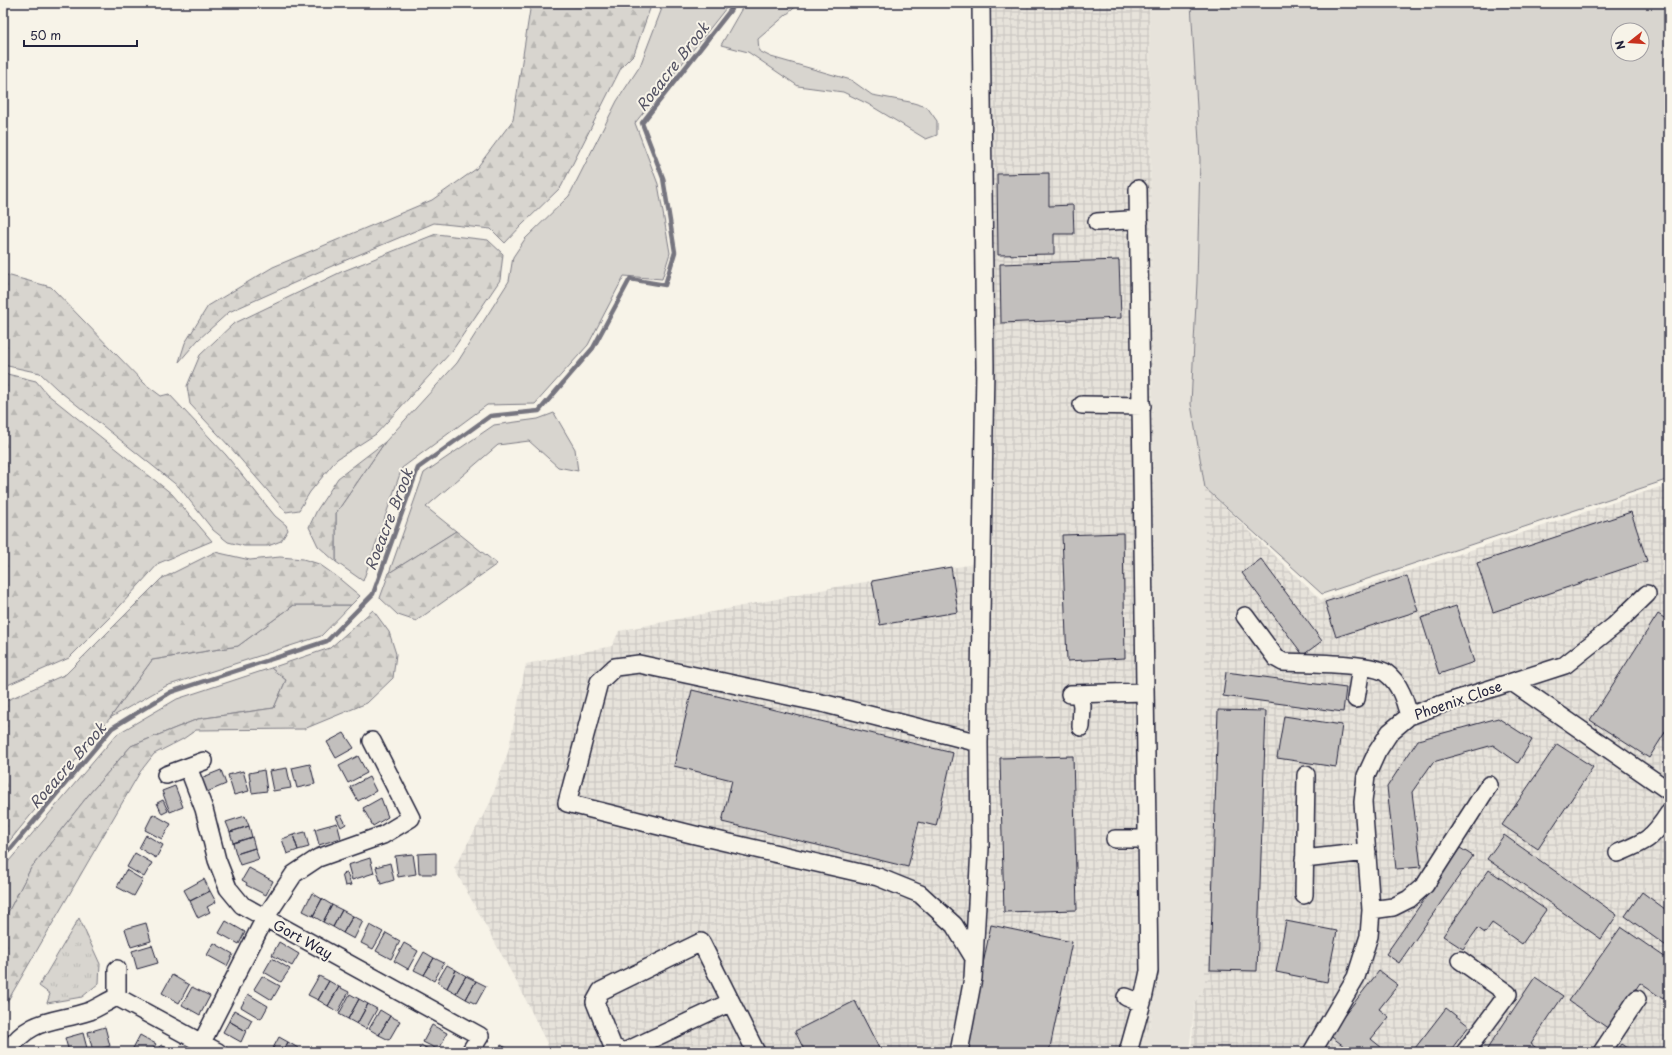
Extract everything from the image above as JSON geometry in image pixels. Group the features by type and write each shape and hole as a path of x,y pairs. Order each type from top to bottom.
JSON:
{"street":[{"path":"959,1052 973,978 980,848 979,743 985,367 981,3"},
{"path":"1128,1052 1142,1003 1149,971 1138,189"},
{"path":"1097,222 1128,220 1139,222"},
{"path":"1082,405 1142,406"},
{"path":"1512,682 1565,665 1614,626 1646,594"},
{"path":"1246,616 1276,658 1283,662 1376,668 1386,673 1395,682 1404,699 1409,716"},
{"path":"974,958 954,925 920,894 878,877 696,835 567,803 599,682 615,667 639,664 826,704 979,743"},
{"path":"1356,699 1361,667"},
{"name":"Phoenix Close","path":"1312,1052 1356,976 1369,936 1371,910 1363,802 1366,776 1377,752 1390,732 1409,716 1512,682 1669,791"},
{"path":"1081,727 1082,706 1075,694 1145,692"},
{"path":"199,1048 265,918 294,874 318,858 383,835 411,818 372,741"},
{"path":"166,775 204,761"},
{"name":"Gort Way","path":"188,767 204,809 217,860 228,888 242,905 480,1036 470,1052"},
{"path":"1304,895 1306,775"},
{"path":"1371,910 1393,907 1409,899 1425,885 1489,785"},
{"path":"1618,853 1643,843 1657,831 1669,813"},
{"path":"1115,839 1148,839"},
{"path":"1304,859 1367,852"},
{"path":"730,1002 624,1052 613,1047 595,1002 601,991 700,942 756,1052"},
{"path":"1460,960 1508,994 1465,1052"},
{"path":"117,969 117,996"},
{"path":"117,996 199,1048 218,1052"},
{"path":"7,1052 15,1040 38,1024 91,1010 117,996"},
{"path":"1126,998 1142,1003"},
{"path":"1602,1052 1637,1000"}],"shaded area":[{"path":"993,3 1149,3 1158,977 1150,1026 1140,1048 1141,1052 551,1052 521,990 454,868 490,803 508,752 526,664 612,646 619,631 841,586 993,561 988,15"},
{"path":"1149,3 1191,3 1200,160 1197,282 1191,404 1205,488 1205,986 1195,1002 1189,1052 1141,1052 1140,1048 1150,1026 1158,977"},
{"path":"1669,484 1669,1052 1191,1052 1195,1002 1205,986 1205,488 1321,600"}],"green space":[{"path":"531,3 652,3 634,54 622,66 561,187 505,243 491,229 434,223 229,312 198,340 179,362 185,343 208,306 273,267 432,200 476,169 513,120"},
{"path":"664,3 730,3 635,123 658,184 670,253 662,279 624,276 588,345 535,404 487,405 402,468 363,581 336,562 336,513 385,442 457,363 509,281 513,257 525,239 569,196 617,101 640,66"},
{"path":"745,3 800,3 758,39 759,51 771,57 851,80 872,95 910,102 927,107 937,121 937,135 926,139 868,104 843,92 798,86 748,52 721,45"},
{"path":"1191,3 1669,3 1669,479 1322,594 1205,488 1191,404 1197,282 1200,160"},
{"path":"436,234 488,240 503,254 500,280 452,351 376,434 337,459 310,492 299,510 286,512 230,447 190,404 187,386 200,355 233,324 341,272"},
{"path":"3,274 51,287 145,384 161,396 169,394 226,455 275,516 286,525 288,530 281,541 268,546 244,546 228,542 213,530 179,487 57,389 40,373 3,365"},
{"path":"3,373 36,381 47,394 172,494 212,541 159,563 110,617 69,658 3,687"},
{"path":"554,413 575,449 578,471 558,467 529,441 498,445 426,507 456,531 389,573 424,473 494,425 538,419"},
{"path":"385,442 336,513 336,562 318,546 309,527 317,510 338,478"},
{"path":"456,531 497,564 416,621 398,615 380,598 389,573"},
{"path":"215,552 250,560 280,557 303,559 319,564 360,596 351,605 294,605 238,646 152,660 110,718 3,849 3,702 66,674 161,579"},
{"path":"294,605 351,605 321,636 166,686 110,718 152,660 238,646"},
{"path":"373,610 389,632 396,654 393,678 367,703 304,729 196,730 183,739 154,754 140,772 3,1009 3,922 31,868 90,793 131,746 198,719 274,708 286,680 271,668 330,648"},
{"path":"271,668 286,680 274,708 198,719 131,746 90,793 31,868 3,922 3,868 117,734 177,699"},
{"path":"79,918 100,964 99,983 82,997 47,1003 50,994 39,986"}],"building":[{"path":"1049,173 1049,206 1073,205 1074,234 1054,234 1054,254 998,255 997,174"},
{"path":"1119,260 1121,318 1001,323 1000,264"},
{"path":"1631,512 1647,561 1493,612 1477,563"},
{"path":"1123,533 1125,658 1067,661 1062,535"},
{"path":"1261,559 1322,641 1303,655 1242,573"},
{"path":"951,567 958,612 880,625 872,581"},
{"path":"1407,576 1418,611 1336,637 1325,602"},
{"path":"1456,606 1474,662 1439,674 1421,618"},
{"path":"1658,614 1669,621 1669,726 1649,758 1590,720"},
{"path":"1226,672 1346,688 1343,712 1223,696"},
{"path":"692,690 953,753 936,826 919,822 908,867 722,822 732,780 674,766"},
{"path":"1218,710 1266,711 1257,971 1210,970"},
{"path":"1284,716 1342,725 1336,767 1277,758"},
{"path":"1498,718 1532,740 1518,763 1493,745 1433,762 1412,792 1421,867 1396,869 1387,787 1418,740"},
{"path":"344,733 354,748 336,758 327,742"},
{"path":"1557,744 1593,767 1538,849 1502,825"},
{"path":"358,756 367,773 348,783 339,766"},
{"path":"1073,756 1077,910 1004,912 1000,758"},
{"path":"310,764 315,784 297,788 292,768"},
{"path":"287,768 291,788 273,791 269,771"},
{"path":"221,770 226,784 207,792 201,778"},
{"path":"264,770 267,791 252,793 249,773"},
{"path":"243,771 249,791 234,795 228,775"},
{"path":"369,777 376,791 358,801 350,787"},
{"path":"175,786 183,807 170,812 162,791"},
{"path":"381,798 388,817 373,826 363,808"},
{"path":"163,800 168,811 162,814 157,803"},
{"path":"153,814 171,824 162,839 145,830"},
{"path":"341,815 346,824 341,827 336,817"},
{"path":"245,816 249,826 230,832 226,822"},
{"path":"337,823 341,838 319,845 315,829"},
{"path":"249,826 252,837 233,843 230,832"},
{"path":"305,832 309,847 298,850 293,835"},
{"path":"146,835 163,845 156,858 139,848"},
{"path":"293,835 298,850 287,854 282,839"},
{"path":"1504,835 1617,915 1601,939 1487,859"},
{"path":"252,837 255,848 236,854 233,843"},
{"path":"255,848 259,859 240,865 236,854"},
{"path":"1460,848 1473,856 1399,963 1386,954"},
{"path":"135,853 152,863 144,877 127,867"},
{"path":"436,853 436,874 419,874 418,854"},
{"path":"413,854 416,874 398,877 395,856"},
{"path":"370,858 374,873 352,880 348,865"},
{"path":"390,863 394,880 381,884 376,867"},
{"path":"249,868 273,881 266,895 246,885 247,883 242,880"},
{"path":"126,870 143,880 134,896 117,887"},
{"path":"1489,870 1546,910 1522,944 1492,923 1485,933 1478,928 1463,949 1443,936"},
{"path":"347,873 351,885 345,886 342,874"},
{"path":"204,879 210,891 190,901 184,890"},
{"path":"210,891 216,902 207,907 210,912 198,918 190,901"},
{"path":"1642,892 1669,912 1669,948 1625,916"},
{"path":"312,893 322,899 313,916 303,911"},
{"path":"322,899 332,905 323,922 313,916"},
{"path":"332,905 342,910 333,927 323,922"},
{"path":"342,910 353,916 343,933 333,927"},
{"path":"353,916 363,921 354,939 343,933"},
{"path":"226,921 245,932 239,944 219,933"},
{"path":"1286,921 1337,931 1327,982 1276,972"},
{"path":"146,923 151,941 131,947 125,929"},
{"path":"370,925 383,932 373,949 361,943"},
{"path":"991,925 1072,942 1049,1052 965,1052"},
{"path":"1621,927 1669,960 1669,991 1663,999 1640,983 1609,1029 1569,1001"},
{"path":"386,933 400,941 391,959 376,951"},
{"path":"279,942 299,954 292,966 272,955"},
{"path":"214,943 233,954 227,966 207,955"},
{"path":"404,943 418,951 408,969 394,961"},
{"path":"152,945 158,963 137,969 132,951"},
{"path":"424,952 434,958 424,975 414,970"},
{"path":"272,958 290,969 281,982 264,972"},
{"path":"434,958 444,963 434,981 424,975"},
{"path":"447,965 456,970 447,988 437,982"},
{"path":"456,970 466,976 456,993 447,988"},
{"path":"1379,971 1398,985 1379,1009 1389,1017 1371,1039 1387,1052 1352,1052 1329,1035"},
{"path":"172,975 189,985 179,1003 162,993"},
{"path":"262,976 280,986 272,1000 254,989"},
{"path":"319,976 329,981 318,1000 308,995"},
{"path":"466,976 476,981 466,999 456,993"},
{"path":"1535,977 1563,996 1531,1044 1542,1052 1485,1052"},
{"path":"329,981 339,987 328,1006 318,1000"},
{"path":"476,981 486,986 476,1004 466,999"},
{"path":"192,987 210,996 200,1015 182,1005"},
{"path":"339,987 349,992 338,1012 328,1006"},
{"path":"248,994 268,1006 261,1019 241,1007"},
{"path":"350,994 359,999 348,1019 339,1014"},
{"path":"359,999 368,1004 357,1024 348,1019"},
{"path":"855,1001 881,1052 805,1052 795,1031"},
{"path":"368,1004 377,1009 366,1029 357,1024"},
{"path":"1446,1008 1469,1026 1449,1052 1412,1052"},
{"path":"234,1010 252,1020 246,1031 229,1021"},
{"path":"380,1010 390,1016 379,1035 369,1029"},
{"path":"390,1016 400,1021 389,1040 379,1035"},
{"path":"229,1021 246,1031 241,1042 223,1032"},
{"path":"432,1025 447,1033 439,1050 423,1042"},
{"path":"105,1027 110,1046 93,1051 88,1032"},
{"path":"83,1033 88,1052 69,1052 65,1038"},
{"path":"140,1035 156,1044 151,1052 131,1052"},
{"path":"279,1037 288,1042 283,1052 271,1052"},
{"path":"288,1042 298,1048 295,1052 283,1052"},
{"path":"1622,1044 1634,1052 1616,1052"},
{"path":"161,1045 174,1052 158,1052"},
{"path":"421,1045 434,1052 418,1052"},
{"path":"501,1045 514,1052 497,1052"}],"waterway":[{"name":"Roeacre Brook","path":"3,858 112,728 171,692 327,641 373,594 418,468 490,416 539,411 593,348 630,279 665,285 675,252 663,178 642,123 736,3"}]}
